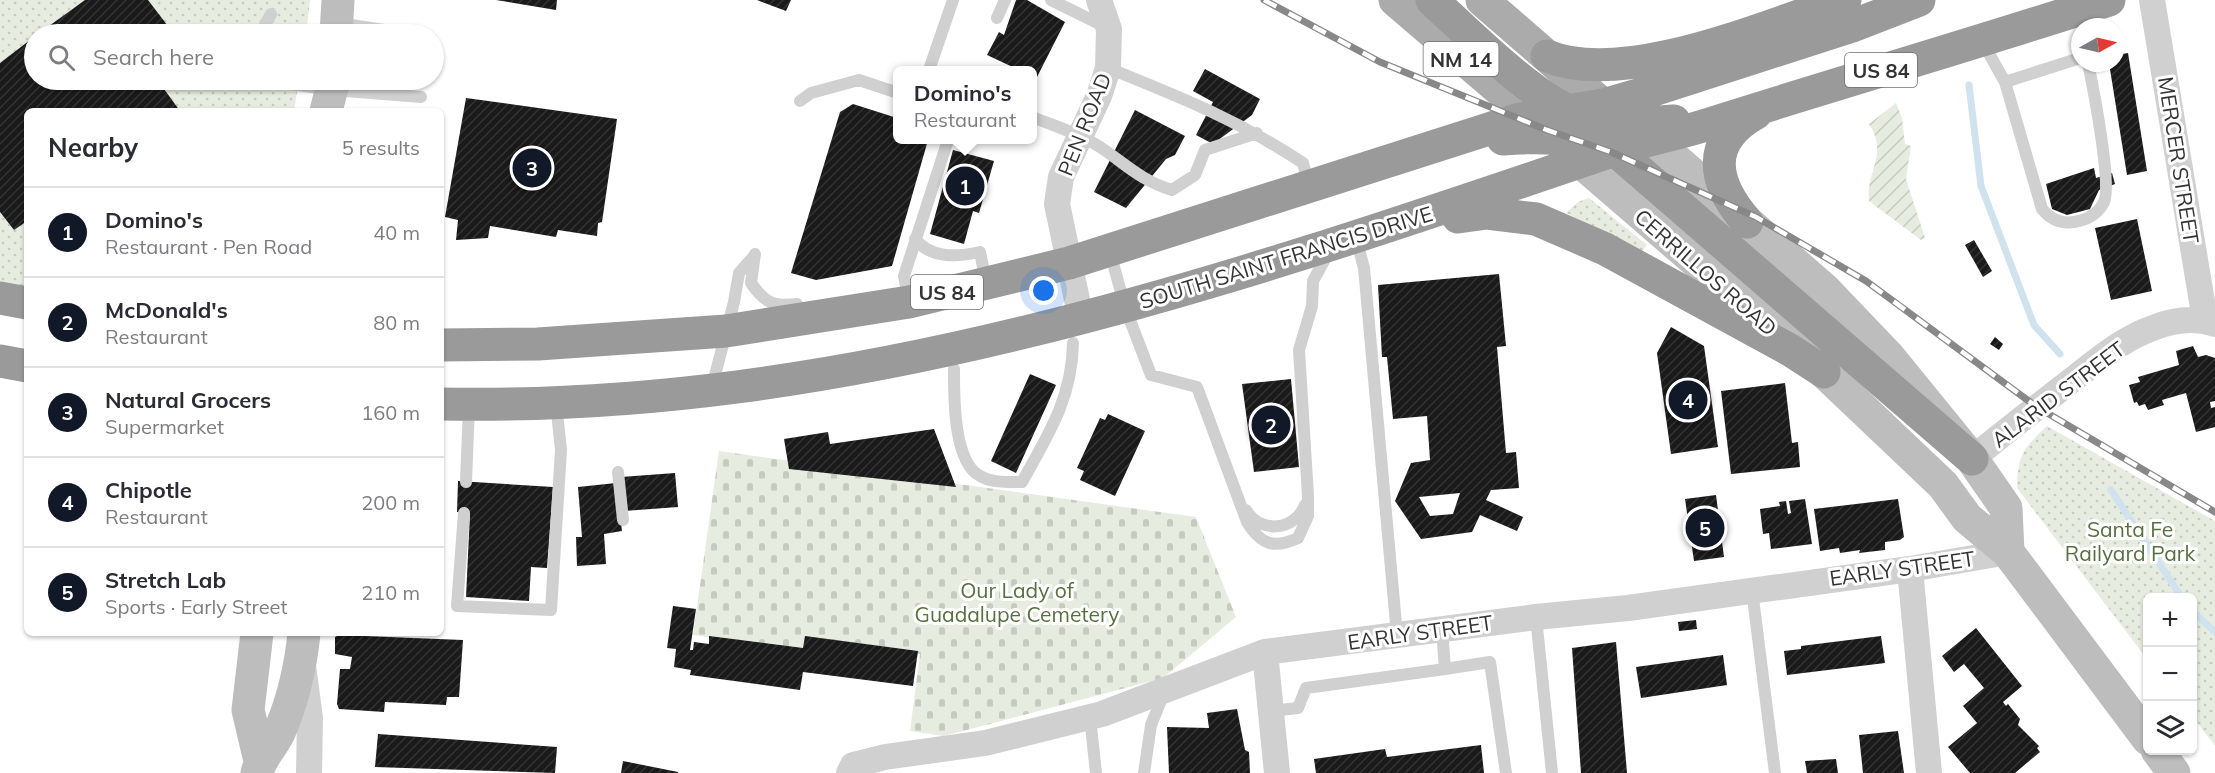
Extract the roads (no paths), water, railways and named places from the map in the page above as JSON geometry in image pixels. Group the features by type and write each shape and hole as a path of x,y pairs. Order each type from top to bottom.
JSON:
{"highway":[{"path":"1432,0 1533,89 1561,124 1599,144 1625,129 1972,459"},
{"path":"1547,56 1580,65 1658,58 1697,48 1845,0"},
{"name":"SOUTH SAINT FRANCIS DRIVE","path":"455,404 556,402 711,391 826,375 1077,331 1125,307 1344,240 1582,163 1625,129 1852,26 1919,0"},
{"name":"SOUTH SAINT FRANCIS DRIVE","path":"444,345 538,344 726,331 909,302 983,267 1070,263 1528,117 1561,124 1625,129 1739,114 1981,39 2093,8"},
{"path":"1748,222 1733,206 1720,179 1720,154 1729,132 1774,102"},
{"path":"1436,146 1527,137 1561,124"},
{"path":"1344,240 1487,213 1536,219 1605,249 1790,350 1824,372"},
{"path":"0,298 24,302"},
{"path":"0,361 24,365"}],"main road":[{"name":"NM 14","path":"1395,0 1528,117"},
{"name":"NM 14","path":"1482,0 1547,56 1625,129"},
{"name":"CERRILLOS ROAD","path":"1561,124 1582,163 1824,372 1943,485 1967,518 2008,552 2143,732"},
{"path":"1625,129 1748,222 1860,325 1914,386 1972,459 2006,508 2008,552"},
{"path":"257,636 248,710 258,767"},
{"path":"258,767 281,730 303,645"},
{"path":"2161,755 2174,773"}],"street":[{"name":"PEN ROAD","path":"1077,331 1070,263 1057,204 1061,177 1100,96 1108,68 1109,29 1100,0"},
{"name":"MERCER STREET","path":"2152,0 2210,322"},
{"name":"ALARID STREET","path":"1972,459 2102,357 2131,338 2151,328 2175,321 2210,322"},
{"name":"EARLY STREET","path":"849,773 853,765 885,757 985,743 1090,717 1265,652 1536,617 1628,608 1752,589 1910,569 2008,552"},
{"path":"1910,569 1929,773"},
{"path":"303,645 310,718 309,773"},
{"path":"1265,652 1277,773"}],"lane":[{"path":"930,66 953,0"},
{"path":"997,18 1005,0"},
{"path":"1051,0 1109,29"},
{"path":"266,24 271,14"},
{"path":"337,19 360,24"},
{"path":"1981,39 2005,82 2042,209 2049,218 2074,222 2095,215 2105,201 2099,119 2090,72"},
{"path":"2005,82 2071,61"},
{"path":"1108,68 1210,109 1257,133 1303,163 1310,188"},
{"path":"800,101 811,93 859,80 893,92"},
{"path":"301,90 333,98 422,97"},
{"path":"1037,119 1080,136 1100,147 1147,182 1172,190 1195,175 1205,150 1257,133"},
{"path":"909,302 904,276 947,144"},
{"path":"915,239 922,248 939,255 960,257 983,267"},
{"path":"1109,251 1125,307 1151,375 1197,387 1253,532 1264,542 1282,545 1298,538 1308,516 1299,350 1312,306 1313,281 1344,240 1364,268 1397,635"},
{"path":"711,391 739,273 755,254 751,283 764,300 773,305 805,303"},
{"path":"826,301 836,301 859,310"},
{"path":"954,369 953,408 964,456 978,476 996,481 1022,482 1053,427 1072,374 1077,331"},
{"path":"464,513 457,606 551,610 561,450 556,402"},
{"path":"455,404 466,482"},
{"path":"618,472 622,520"},
{"path":"1240,501 1251,518 1260,524 1276,526 1290,524 1301,515 1308,496"},
{"path":"1752,589 1775,773"},
{"path":"1536,617 1552,773"},
{"path":"1442,629 1445,669"},
{"path":"1271,711 1298,708 1306,688 1490,662 1506,773"},
{"path":"1144,773 1151,725 1165,690"},
{"path":"1090,717 1096,773"}],"waterway":[{"path":"1969,85 1981,186 2034,325 2060,354"},
{"path":"2111,490 2179,593"},
{"path":"2197,616 2215,632"}],"railway":[{"path":"1264,0 1380,62 1547,130 1611,152 1756,217 1866,281 2037,407 2215,512"}],"place":[{"name":"Natural Grocers","path":"532,168"},
{"name":"Domino's","path":"965,186"},
{"name":"Chipotle","path":"1688,400"},
{"name":"McDonald's","path":"1271,425"},
{"name":"Stretch Lab","path":"1705,528"}],"park label":[{"name":"Santa Fe Railyard Park","path":"2130,541"},
{"name":"Our Lady of Guadalupe Cemetery","path":"1017,602"}]}
